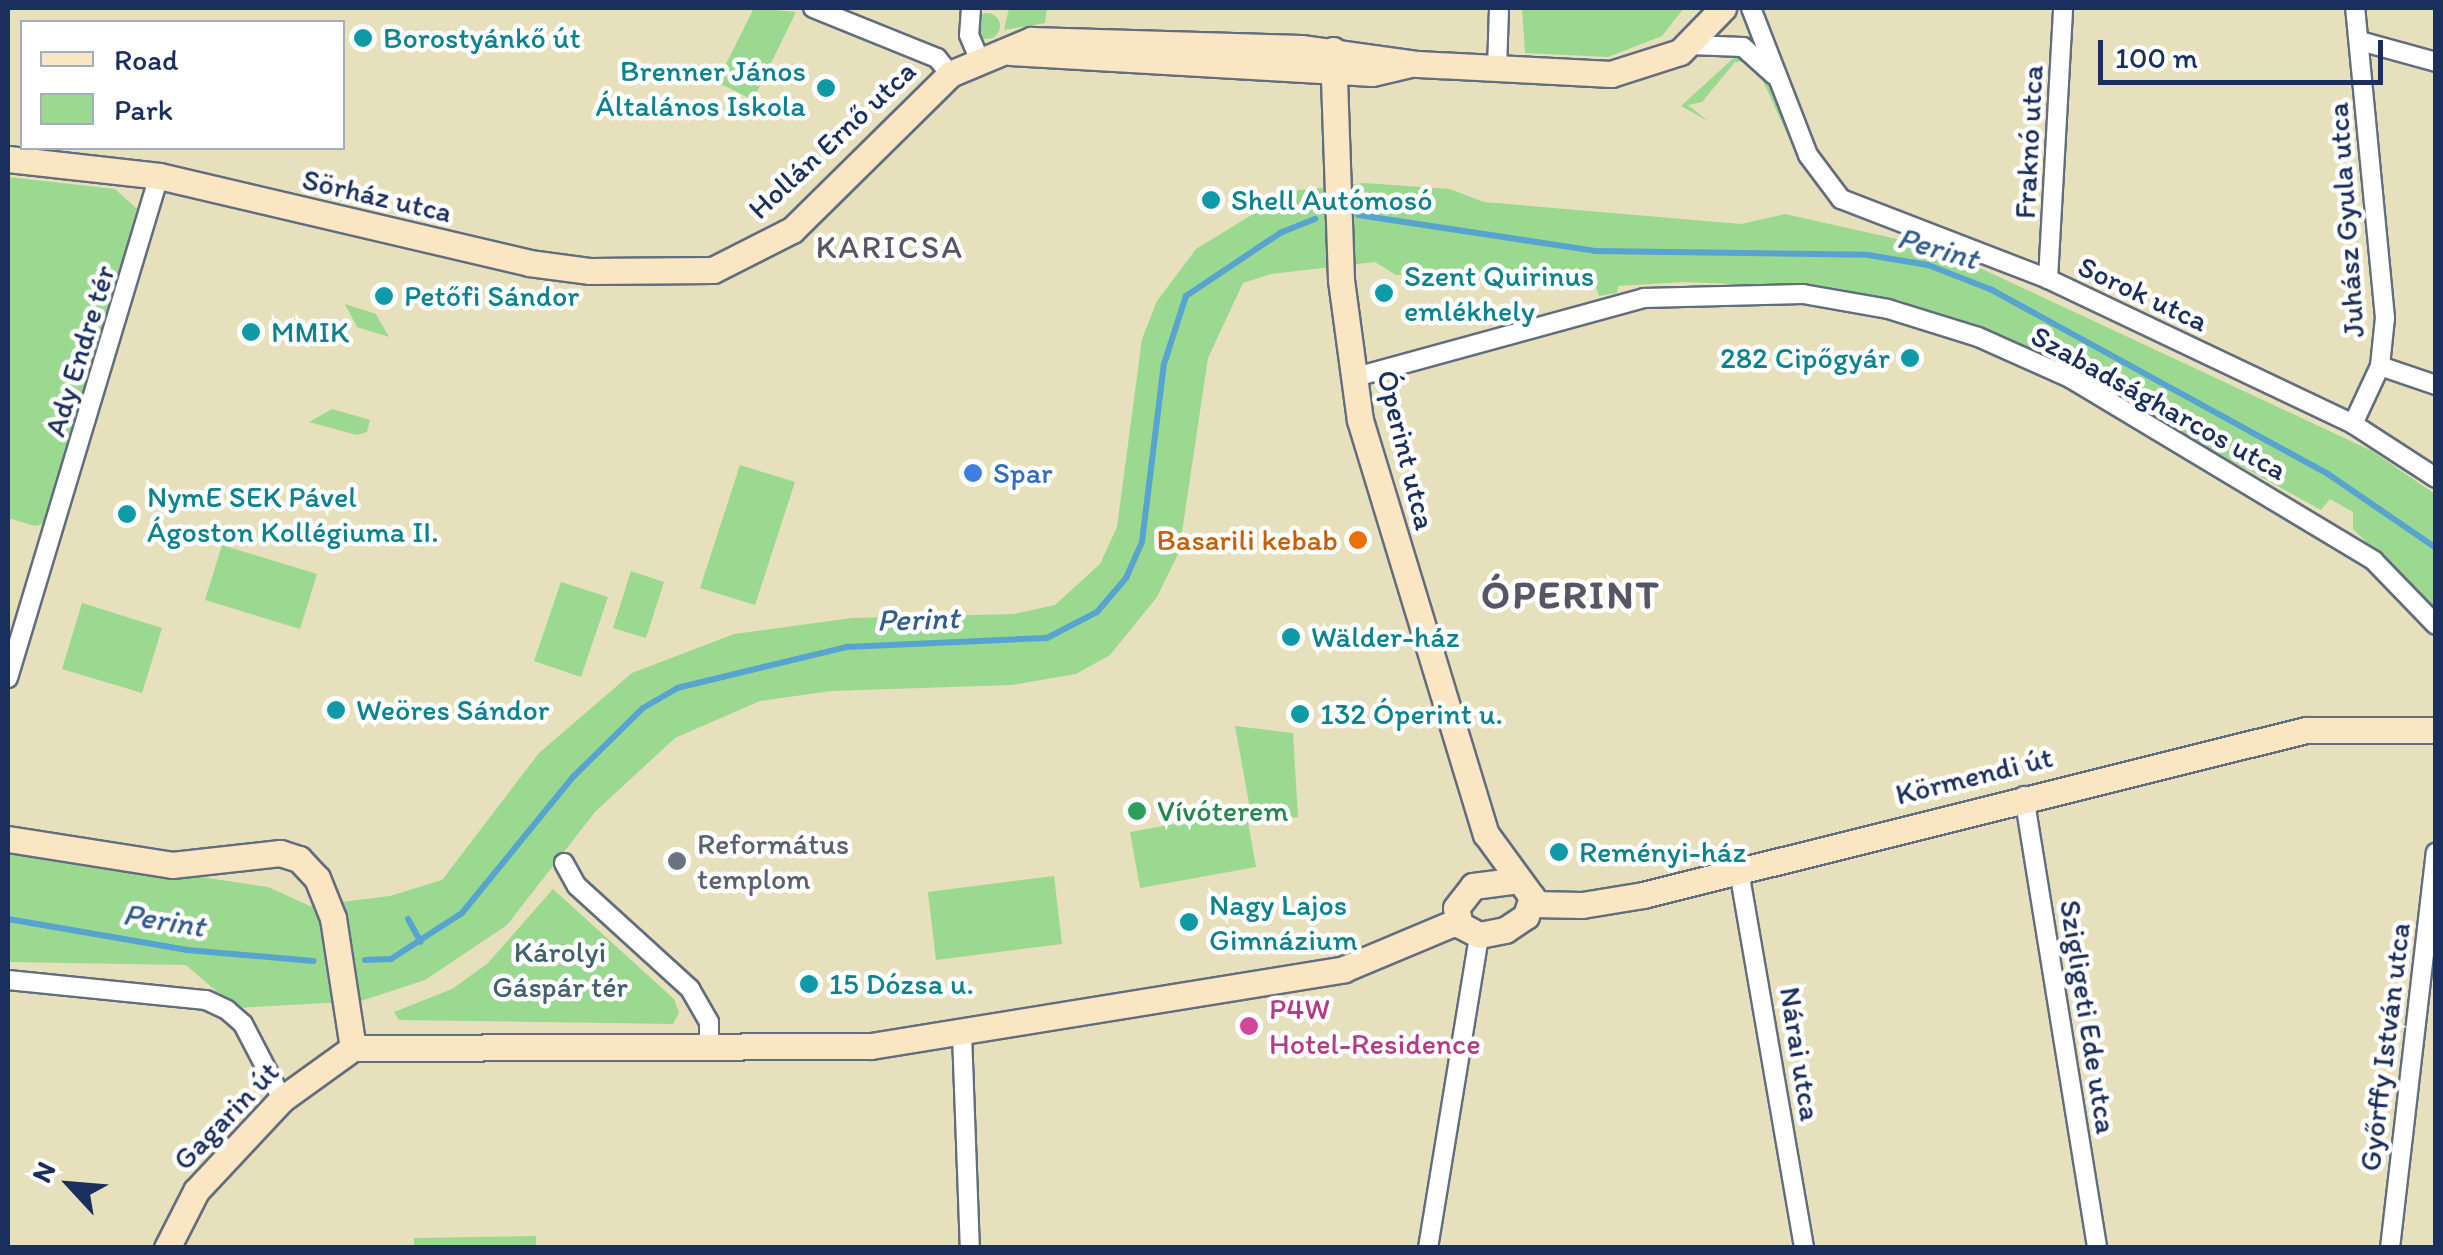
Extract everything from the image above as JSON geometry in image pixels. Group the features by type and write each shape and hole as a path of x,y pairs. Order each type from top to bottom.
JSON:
{"street":[{"path":"813,8 937,58 950,74"},
{"path":"970,8 968,35 989,54 1090,60 1332,60 1379,72 1418,64 1585,75 1655,64 1689,44 1723,8"},
{"path":"1497,69 1500,8"},
{"path":"1751,8 1787,98"},
{"name":"Fraknó utca","path":"2048,280 2063,8"},
{"name":"Juhász Gyula utca","path":"2352,424 2380,366 2382,278 2355,8"},
{"name":"Hollán Ernő utca","path":"554,266 713,270 757,253 792,230 950,74 989,54 1043,38 1127,40 1332,60"},
{"path":"1090,60 1099,48 1127,40"},
{"path":"2360,41 2436,62"},
{"path":"1689,44 1752,52 1787,98"},
{"name":"Óperint utca","path":"1332,60 1335,190 1352,378 1486,834 1485,862 1473,886"},
{"name":"Sorok utca","path":"1787,98 1820,177 1865,210 1930,228 2048,280 2352,424 2436,478"},
{"name":"Sörház utca","path":"8,159 159,176 474,253 554,266"},
{"name":"Ady Endre tér","path":"8,678 159,176"},
{"name":"Szabadságharcos utca","path":"1352,378 1628,302 1699,293 1803,294 1929,320 2070,378 2264,492 2374,561 2436,625"},
{"path":"2380,366 2436,385"},
{"name":"Körmendi út","path":"1532,904 1608,902 2024,796 2306,730 2436,730"},
{"name":"Szigligeti Ede utca","path":"2024,796 2096,1248"},
{"name":"Óperint utca","path":"1486,834 1519,880"},
{"path":"8,839 172,865 288,854 313,872 333,918 353,1048 841,1048 962,1034 1344,969 1469,928 1522,922 1532,904 1519,880 1494,878 1473,886 1456,908 1469,928 1428,1248"},
{"name":"Győrffy István utca","path":"2390,1248 2436,852"},
{"path":"564,863 577,886 690,989 707,1016 709,1051"},
{"name":"Nárai utca","path":"1739,870 1804,1248"},
{"path":"8,980 206,1000 243,1024 282,1099"},
{"path":"962,1034 970,1248"},
{"name":"Gagarin út","path":"166,1248 196,1192 282,1099 353,1048"}],"green space":[{"path":"754,8 796,12 753,100 717,82"},
{"path":"1009,8 1047,8 1045,23 1004,30"},
{"path":"1522,8 1684,8 1662,36 1608,57 1525,53"},
{"path":"987,13 996,17 1000,26 996,35 987,39 978,35 974,26 978,17"},
{"path":"1739,53 1769,78 1802,167 1758,70 1747,61 1735,62 1702,102 1688,105 1708,121 1681,106"},
{"path":"8,177 115,189 137,209 46,523 35,526 8,518"},
{"path":"1364,183 1450,189 1484,202 1741,224 1785,214 1937,248 2372,451 2435,494 2435,609 2353,529 2353,512 2330,499 2321,510 2036,353 1899,300 1814,287 1683,282 1618,286 1617,293 1599,296 1596,287 1473,272 1396,275 1375,262 1271,274 1243,283 1208,358 1179,552 1157,597 1110,655 1076,674 1012,685 831,691 760,701 675,738 595,812 507,925 425,980 361,1001 236,1008 186,965 8,962 8,848 268,887 310,906 390,896 442,880 539,753 632,673 734,634 852,618 1014,614 1055,605 1100,564 1117,527 1142,339 1157,301 1196,249 1291,191"},
{"path":"345,304 376,314 389,337 357,327"},
{"path":"332,409 370,420 367,432 357,435 309,422"},
{"path":"740,465 795,482 755,605 700,588"},
{"path":"222,545 317,574 300,629 205,600"},
{"path":"631,571 664,582 646,638 613,628"},
{"path":"561,582 608,597 581,677 534,661"},
{"path":"82,603 162,628 142,693 62,669"},
{"path":"1235,726 1293,733 1298,817 1253,825"},
{"path":"1246,811 1256,867 1140,888 1130,832"},
{"path":"1054,876 1062,944 936,960 928,892"},
{"name":"Károlyi Gáspár tér","path":"553,889 674,999 679,1013 673,1024 399,1020 394,1012 452,989 488,963"},
{"path":"536,1236 536,1247 414,1247 414,1238"}],"waterway":[{"name":"Perint","path":"1358,215 1595,251 1868,255 1928,265 1992,290 2328,474 2436,548"},
{"name":"Perint","path":"365,960 391,959 462,913 573,777 643,708 677,688 846,647 1047,638 1097,612 1126,578 1142,542 1164,364 1186,296 1280,233 1315,219"},
{"name":"Perint","path":"8,919 187,950 314,961"},
{"path":"408,919 421,942"}],"place":[{"name":"Borostyánkő út","path":"363,38"},
{"name":"Brenner János Általános Iskola","path":"826,88"},
{"name":"Shell Autómosó","path":"1211,200"},
{"name":"Szent Quirinus emlékhely","path":"1384,293"},
{"name":"Petőfi Sándor","path":"384,296"},
{"name":"MMIK","path":"251,332"},
{"name":"282 Cipőgyár","path":"1910,358"},
{"name":"Spar","path":"973,473"},
{"name":"NymE SEK Pável Ágoston Kollégiuma II.","path":"127,514"},
{"name":"Basarili kebab","path":"1358,540"},
{"name":"Wälder-ház","path":"1291,637"},
{"name":"Weöres Sándor","path":"336,710"},
{"name":"132 Óperint u.","path":"1300,714"},
{"name":"Vívóterem","path":"1137,811"},
{"name":"Reményi-ház","path":"1559,852"},
{"name":"Református templom","path":"677,861"},
{"name":"Nagy Lajos Gimnázium","path":"1189,922"},
{"name":"15 Dózsa u.","path":"809,984"},
{"name":"P4W Hotel-Residence","path":"1249,1026"}],"district":[{"name":"KARICSA","path":"890,247"},
{"name":"ÓPERINT","path":"1571,594"}]}
